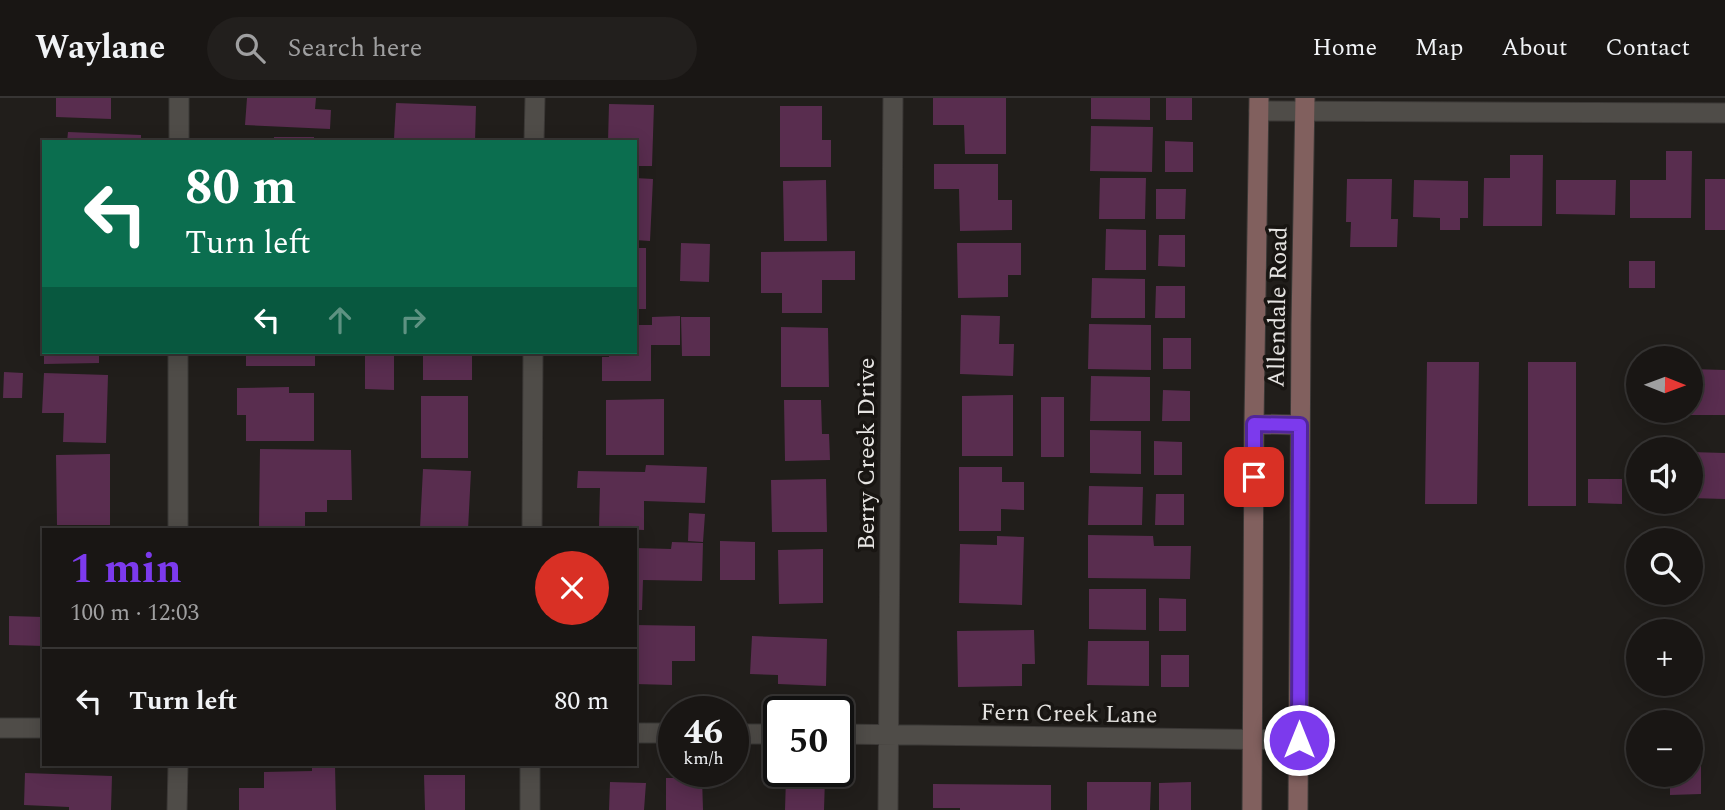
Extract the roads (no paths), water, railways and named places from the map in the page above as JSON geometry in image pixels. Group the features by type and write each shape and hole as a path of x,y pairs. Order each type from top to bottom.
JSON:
{"main road":[{"name":"Allendale Road","path":"1252,810 1259,105"},
{"name":"Allendale Road","path":"1298,810 1305,105"},
{"path":"1254,424 1300,425"}],"street":[{"path":"179,98 179,140"},
{"path":"534,140 535,98"},
{"name":"Berry Creek Drive","path":"888,810 893,98"},
{"path":"1259,105 1654,105 1725,113"},
{"path":"178,354 178,528"},
{"path":"531,528 533,354"},
{"path":"0,728 42,728"},
{"path":"637,733 658,733"},
{"name":"Fern Creek Lane","path":"854,734 1299,740"},
{"path":"177,766 177,810"},
{"path":"530,766 530,810"}]}
